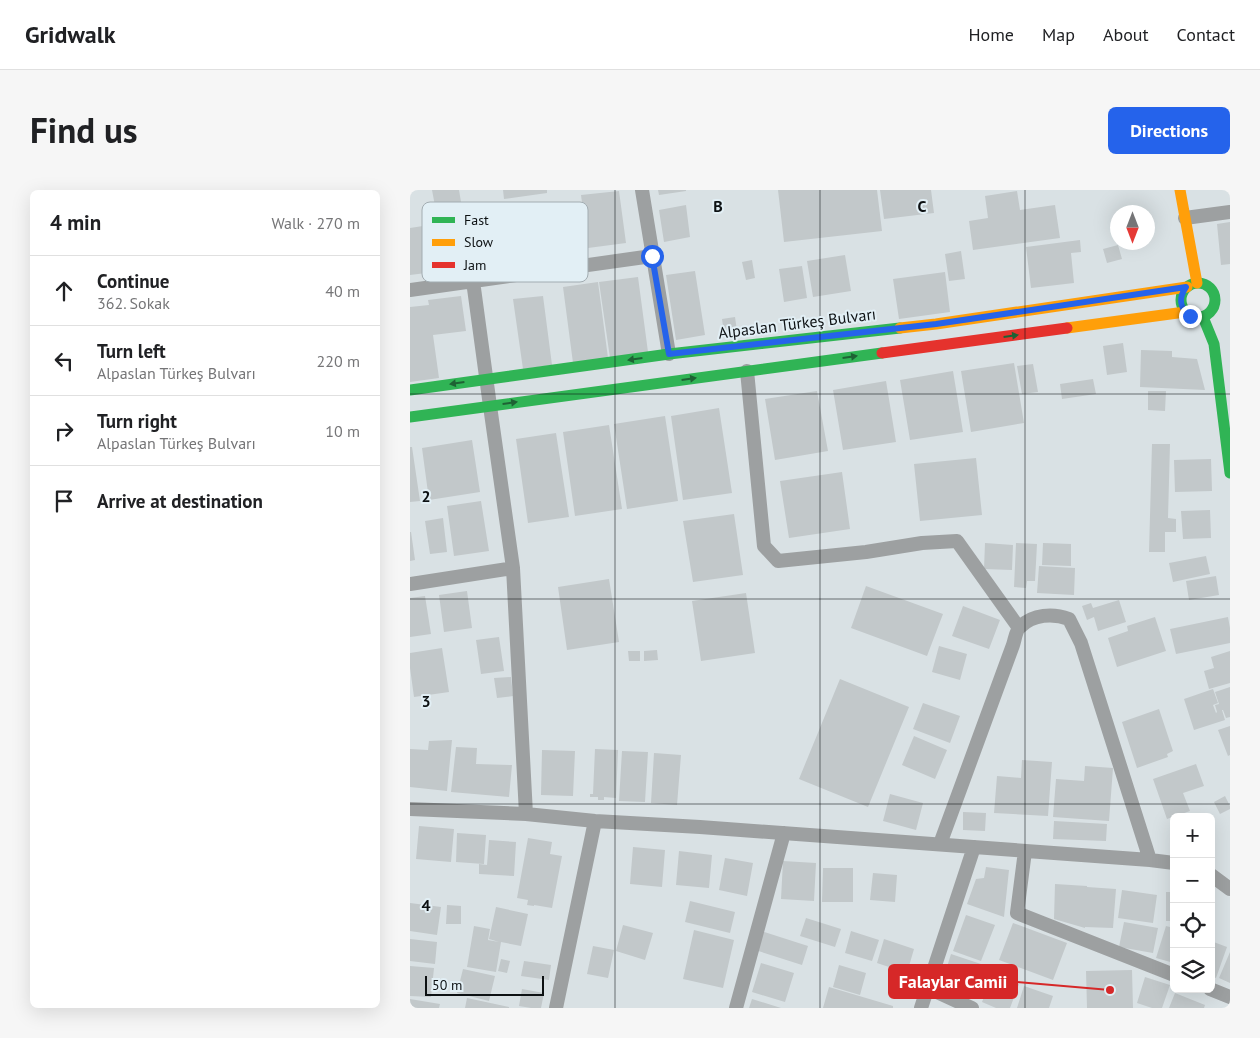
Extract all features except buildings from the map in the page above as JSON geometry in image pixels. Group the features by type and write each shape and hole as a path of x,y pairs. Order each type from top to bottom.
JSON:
{"main road":[{"path":"1180,190 1197,285"},
{"path":"1197,285 1181,297 1185,312 1195,318 1222,314"},
{"path":"1197,285 1212,290 1215,296 1216,302 1214,307 1211,312 1204,316"},
{"name":"Alpaslan Türkeş Bulvarı","path":"410,390 669,354 936,324 1197,285 1223,286"},
{"path":"410,417 1185,312"},
{"path":"1204,316 1214,344 1230,473"}],"street":[{"path":"642,190 669,354"},
{"path":"1185,218 1230,212"},
{"path":"588,265 652,256"},
{"path":"410,290 466,282"},
{"path":"473,282 513,568 526,814"},
{"path":"746,371 764,546 778,561 866,552 922,543 957,541 1019,628"},
{"path":"410,584 513,568"},
{"path":"940,844 1019,628 1031,619 1060,616 1069,619 1081,643 1150,860"},
{"path":"410,809 526,814 595,822 784,833 1170,862"},
{"path":"556,1008 595,822"},
{"path":"736,1008 784,833"},
{"path":"921,1008 974,847"},
{"path":"1024,851 1017,913 1170,973"},
{"path":"1215,878 1230,890"},
{"path":"928,988 972,1008"},
{"path":"1215,991 1230,997"}],"traffic: fast":[{"path":"1198,283 1205,284 1210,288 1214,293 1215,300 1214,307 1210,312 1205,316 1198,317 1191,316 1186,312 1182,307 1181,300 1182,293 1186,288 1191,284 1198,283"},
{"path":"1203,317 1214,344 1230,473"},
{"path":"410,390 669,354 900,328"},
{"path":"410,417 882,353"}],"traffic: slow":[{"path":"1180,190 1197,283"},
{"path":"900,328 1187,287"},
{"path":"1067,328 1185,312"}],"traffic: jam":[{"path":"882,353 1067,328"}],"place":[{"name":"Falaylar Camii","path":"1110,990"}],"route":[{"path":"652,256 669,354 936,324 1186,287 1181,297 1181,302 1182,308 1190,316"}]}
